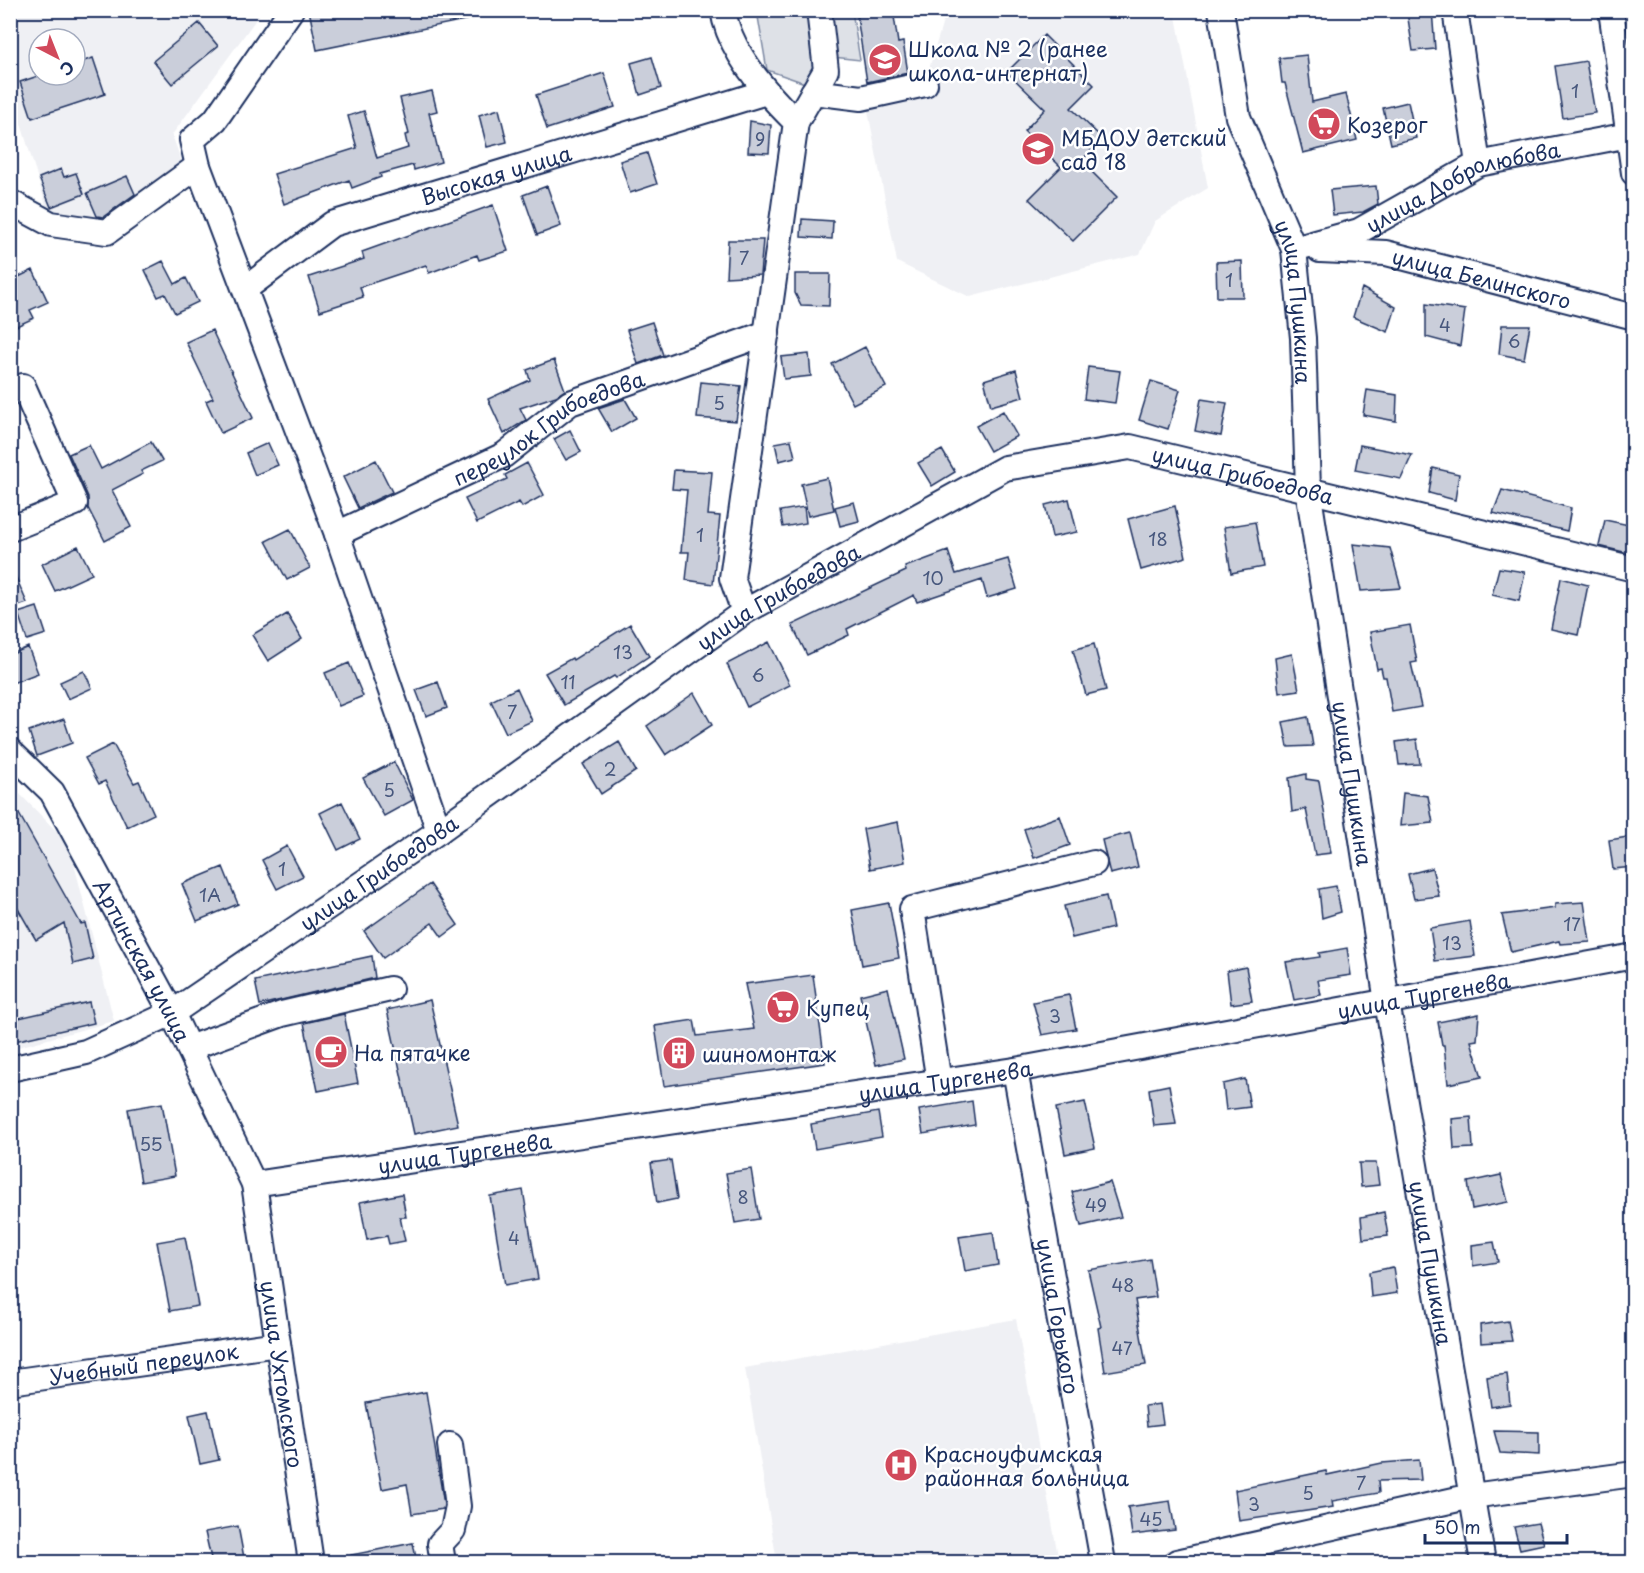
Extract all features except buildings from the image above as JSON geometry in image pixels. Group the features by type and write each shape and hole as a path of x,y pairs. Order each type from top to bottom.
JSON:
{"street":[{"path":"291,10 215,120 188,129 198,166 337,534 440,831"},
{"path":"723,10 726,28 766,92 796,122"},
{"path":"744,612 732,578 796,122 826,70 819,10"},
{"name":"улица Пушкина","path":"1221,10 1238,117 1294,249 1303,338 1308,489 1387,1002 1484,1563"},
{"path":"1455,10 1478,164"},
{"path":"1611,10 1631,134 1634,173"},
{"path":"813,92 861,98 925,84"},
{"name":"Высокая улица","path":"245,289 332,224 766,92"},
{"name":"улица Добролюбова","path":"1294,249 1359,231 1478,164 1631,134"},
{"path":"10,202 51,224 107,232 198,166"},
{"name":"улица Белинского","path":"1294,249 1386,254 1634,316"},
{"name":"переулок Грибоедова","path":"337,534 504,455 570,403 767,333"},
{"path":"10,529 75,503 23,386"},
{"name":"улица Грибоедова","path":"10,1069 86,1052 172,1013 440,831 744,612 1005,468 1130,447 1634,569"},
{"name":"Артинская улица","path":"10,751 52,792 172,1013 254,1184"},
{"path":"939,1082 912,909 1094,863"},
{"name":"улица Тургенева","path":"254,1184 1015,1071 1634,956"},
{"path":"189,1048 390,989"},
{"name":"улица Горького","path":"1015,1071 1103,1563"},
{"name":"улица Ухтомского","path":"254,1184 311,1563"},
{"name":"Учебный переулок","path":"10,1382 278,1344"},
{"path":"443,1563 440,1544 453,1530 458,1506 450,1445"},
{"path":"1177,1563 1472,1496 1634,1474"}],"shaded area":[{"path":"10,11 262,11 172,135 185,171 96,229 48,212 11,91"},
{"path":"757,11 809,11 816,67 805,83 767,70"},
{"path":"827,11 852,11 860,60 833,57"},
{"name":"МБДОУ детский сад 18","path":"946,11 1175,11 1208,188 1155,221 1140,254 970,297 897,262 868,111 922,93"},
{"path":"10,784 69,844 114,1021 11,1049"},
{"name":"Красноуфимская районная больница","path":"1016,1319 1059,1562 777,1562 745,1368"}],"place":[{"name":"Школа № 2 (ранее школа-интернат)","path":"885,60"},
{"name":"Козерог","path":"1324,124"},
{"name":"МБДОУ детский сад 18","path":"1038,149"},
{"name":"Купец","path":"783,1007"},
{"name":"На пятачке","path":"331,1052"},
{"name":"шиномонтаж","path":"679,1053"},
{"name":"Красноуфимская районная больница","path":"901,1465"}]}
